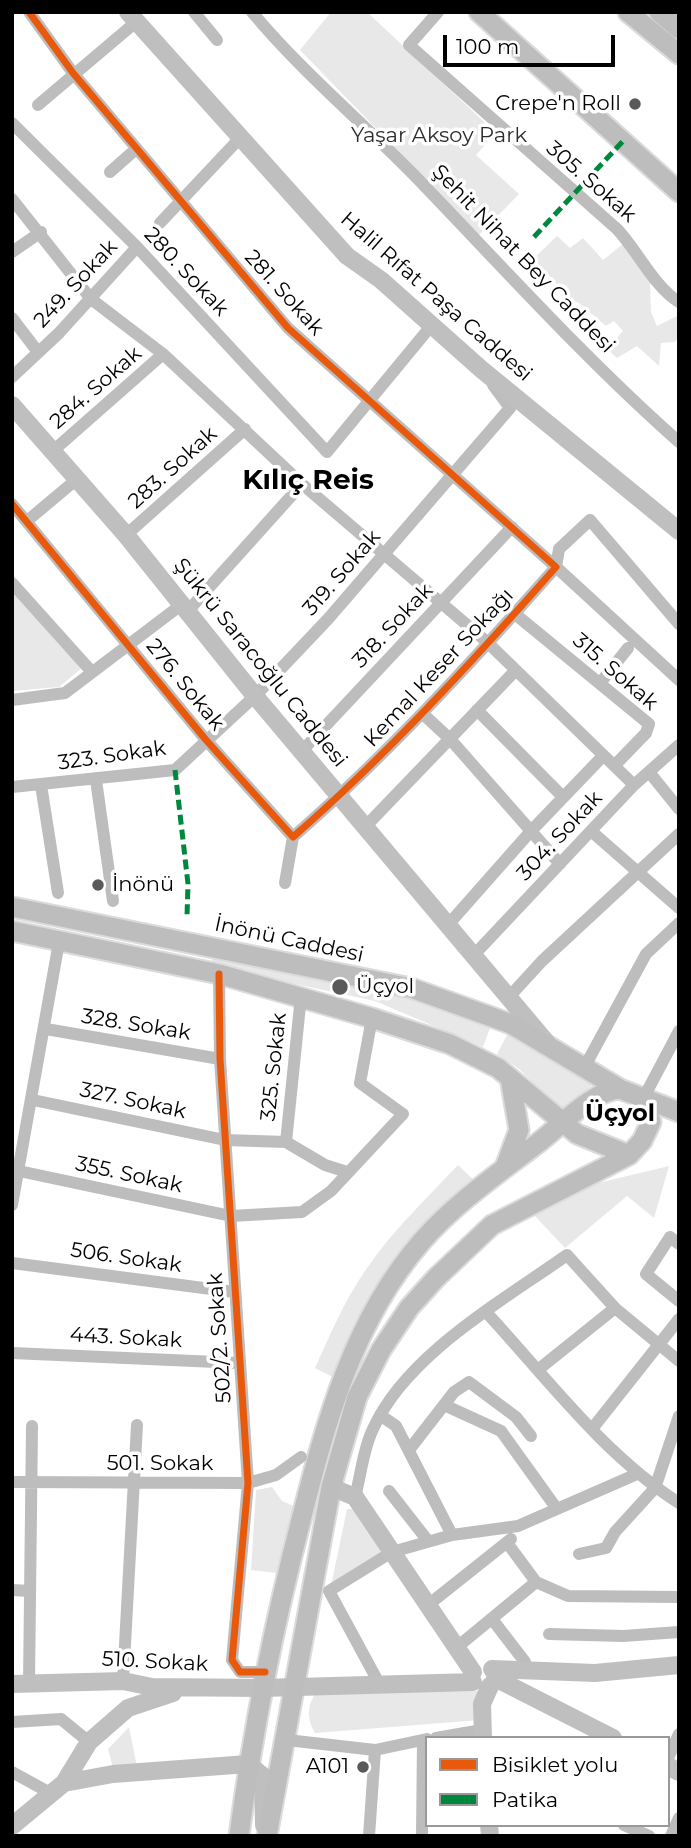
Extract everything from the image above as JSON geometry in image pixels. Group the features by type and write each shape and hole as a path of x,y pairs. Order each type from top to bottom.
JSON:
{"main road":[{"path":"479,12 679,192"},
{"path":"628,12 679,54"},
{"path":"659,12 679,29"},
{"name":"İnönü Caddesi","path":"12,907 411,988 510,1024 645,1105 679,1114"},
{"path":"12,931 219,974 300,996 450,1044 510,1078 563,1125 594,1143 629,1155"},
{"path":"505,1168 519,1130 510,1078"},
{"path":"239,1836 247,1764 263,1680 315,1464 348,1363 365,1326 421,1242 452,1211 563,1125 597,1095 620,1088"},
{"path":"266,1836 274,1787 287,1740 331,1487 357,1397 402,1319 436,1278 492,1225 629,1155 648,1133 650,1122 645,1105"}],"street":[{"name":"281. Sokak","path":"29,12 73,73 288,328 370,404 453,472 679,680"},
{"path":"194,12 217,40"},
{"name":"Şehit Nihat Bey Caddesi","path":"252,12 289,56 383,144 504,270 679,442"},
{"name":"305. Sokak","path":"438,12 409,45 617,229 636,249 660,286 679,302"},
{"path":"38,105 132,17"},
{"name":"Halil Rıfat Paşa Caddesi","path":"132,17 347,256 381,280 481,369 679,531"},
{"name":"280. Sokak","path":"14,128 137,247 327,452 370,404"},
{"path":"160,223 239,139"},
{"path":"110,172 136,149"},
{"path":"12,199 41,232 91,299 163,354 302,484 383,556 487,642 602,757 615,765 634,785"},
{"path":"12,252 41,232"},
{"name":"249. Sokak","path":"12,377 91,299 137,247"},
{"path":"12,318 38,352"},
{"path":"370,404 431,326"},
{"name":"284. Sokak","path":"54,450 163,354"},
{"name":"319. Sokak","path":"206,740 255,696 383,556 510,408 481,369"},
{"name":"Şükrü Saracoğlu Caddesi","path":"12,405 126,535 255,696 551,1048"},
{"name":"283. Sokak","path":"126,535 245,429"},
{"path":"27,520 78,478"},
{"path":"12,700 65,693 184,608 302,484"},
{"name":"276. Sokak","path":"12,505 206,740 293,837"},
{"name":"Kemal Keser Sokağı","path":"340,796 423,714 515,614 554,564 559,549 590,520 679,624"},
{"name":"318. Sokak","path":"302,751 512,527"},
{"path":"12,583 92,672"},
{"name":"315. Sokak","path":"515,614 649,724 646,733 615,765"},
{"path":"601,682 628,648"},
{"path":"365,827 515,671"},
{"path":"477,709 563,797"},
{"path":"423,714 450,739 560,864"},
{"name":"323. Sokak","path":"12,787 175,770 206,740"},
{"name":"304. Sokak","path":"473,956 634,785 679,745"},
{"path":"447,926 531,831 602,757"},
{"path":"649,772 679,809"},
{"path":"96,779 113,901"},
{"path":"41,785 58,893"},
{"path":"285,883 293,837 340,796"},
{"path":"591,831 679,908"},
{"path":"509,997 637,871 679,834"},
{"path":"584,1068 646,954 679,923"},
{"path":"12,1205 19,1171 18,1153 33,1100 59,942"},
{"name":"502/2. Sokak","path":"219,974 220,1059 248,1483 232,1660 240,1672 263,1680"},
{"name":"325. Sokak","path":"286,1142 300,996"},
{"name":"355. Sokak","path":"19,1171 231,1216 302,1212 331,1191 403,1114 360,1083 372,1018"},
{"name":"328. Sokak","path":"46,1030 220,1059"},
{"path":"645,1105 679,1031"},
{"name":"327. Sokak","path":"33,1100 225,1140 286,1142"},
{"path":"286,1142 325,1165 346,1172"},
{"path":"679,1244 670,1237 646,1274 679,1301"},
{"path":"355,1497 371,1432 390,1396 486,1312 567,1255 615,1308 679,1360"},
{"name":"506. Sokak","path":"12,1263 234,1292"},
{"path":"538,1369 615,1308"},
{"path":"486,1312 592,1429 637,1474 679,1503"},
{"path":"592,1429 679,1319"},
{"name":"443. Sokak","path":"12,1353 239,1363"},
{"path":"409,1450 454,1392 469,1382 516,1417 531,1436"},
{"path":"444,1405 501,1431 557,1509"},
{"path":"380,1415 396,1426 452,1535"},
{"path":"579,1554 606,1548 615,1532 654,1488 679,1416"},
{"path":"128,1708 123,1681 137,1424"},
{"path":"21,1684 30,1591 32,1426"},
{"name":"501. Sokak","path":"12,1482 248,1483 276,1475 301,1457"},
{"path":"380,1685 329,1591 392,1552 452,1535 518,1526 637,1474"},
{"path":"331,1487 355,1497 456,1648 484,1677 609,1736"},
{"path":"389,1492 428,1541"},
{"path":"428,1605 509,1544 518,1526"},
{"path":"509,1544 537,1582 568,1596 679,1597"},
{"path":"456,1648 537,1582"},
{"path":"12,1590 30,1591"},
{"path":"492,1619 525,1662 527,1671"},
{"path":"549,1634 623,1636 679,1632"},
{"name":"510. Sokak","path":"21,1684 123,1681 152,1688 186,1688 263,1680 295,1686 380,1685 527,1671 594,1673 679,1665"},
{"path":"461,1736 482,1734 484,1677"},
{"path":"12,1826 58,1788 89,1742 128,1708 186,1688"},
{"path":"12,1723 61,1719 89,1742 99,1769 113,1774"},
{"path":"670,1754 679,1734"},
{"path":"287,1740 375,1750 425,1740"},
{"path":"369,1836 375,1750"},
{"path":"12,1772 58,1788 113,1774 247,1764 263,1776 266,1836"},
{"path":"422,1836 425,1794"},
{"path":"671,1836 679,1818"},
{"path":"629,1827 649,1836"}],"green space":[{"name":"Yaşar Aksoy Park","path":"331,12 367,12 496,133 476,155 519,194 479,235 300,50"},
{"path":"557,236 570,248 583,238 603,260 623,244 650,281 651,312 657,326 679,315 679,336 675,342 661,343 659,366 637,346 617,358 607,349 623,331 614,321 606,326 572,300 533,259"},
{"path":"12,591 82,668 59,687 12,691"},
{"path":"213,957 416,999 491,1025 483,1047 375,1001 211,966"},
{"path":"507,1035 593,1084 565,1114 519,1069 497,1054"},
{"path":"458,1165 477,1183 418,1241 339,1380 315,1368 357,1282 397,1229"},
{"path":"669,1166 654,1218 627,1196 565,1248 534,1215 594,1184"},
{"path":"272,1487 282,1501 296,1507 277,1573 251,1570 256,1490"},
{"path":"347,1509 356,1509 385,1555 331,1586"},
{"path":"317,1691 480,1691 480,1720 315,1733 309,1712"},
{"path":"129,1727 137,1767 113,1768 108,1749"}],"marked path":[{"path":"534,237 624,140"},
{"path":"175,770 188,884 187,916"}],"cycle path":[{"path":"12,504 206,740 293,837 363,773 429,706 556,567 288,328 73,73 29,12"},
{"path":"219,974 220,1059 248,1483 232,1660 240,1672 265,1672"}],"place":[{"name":"Crepe'n Roll","path":"635,104"},
{"name":"İnönü","path":"98,885"},
{"name":"Üçyol","path":"340,987"},
{"name":"A101","path":"363,1767"}],"district":[{"name":"Kılıç Reis","path":"308,481"},
{"name":"Üçyol","path":"620,1114"}]}
